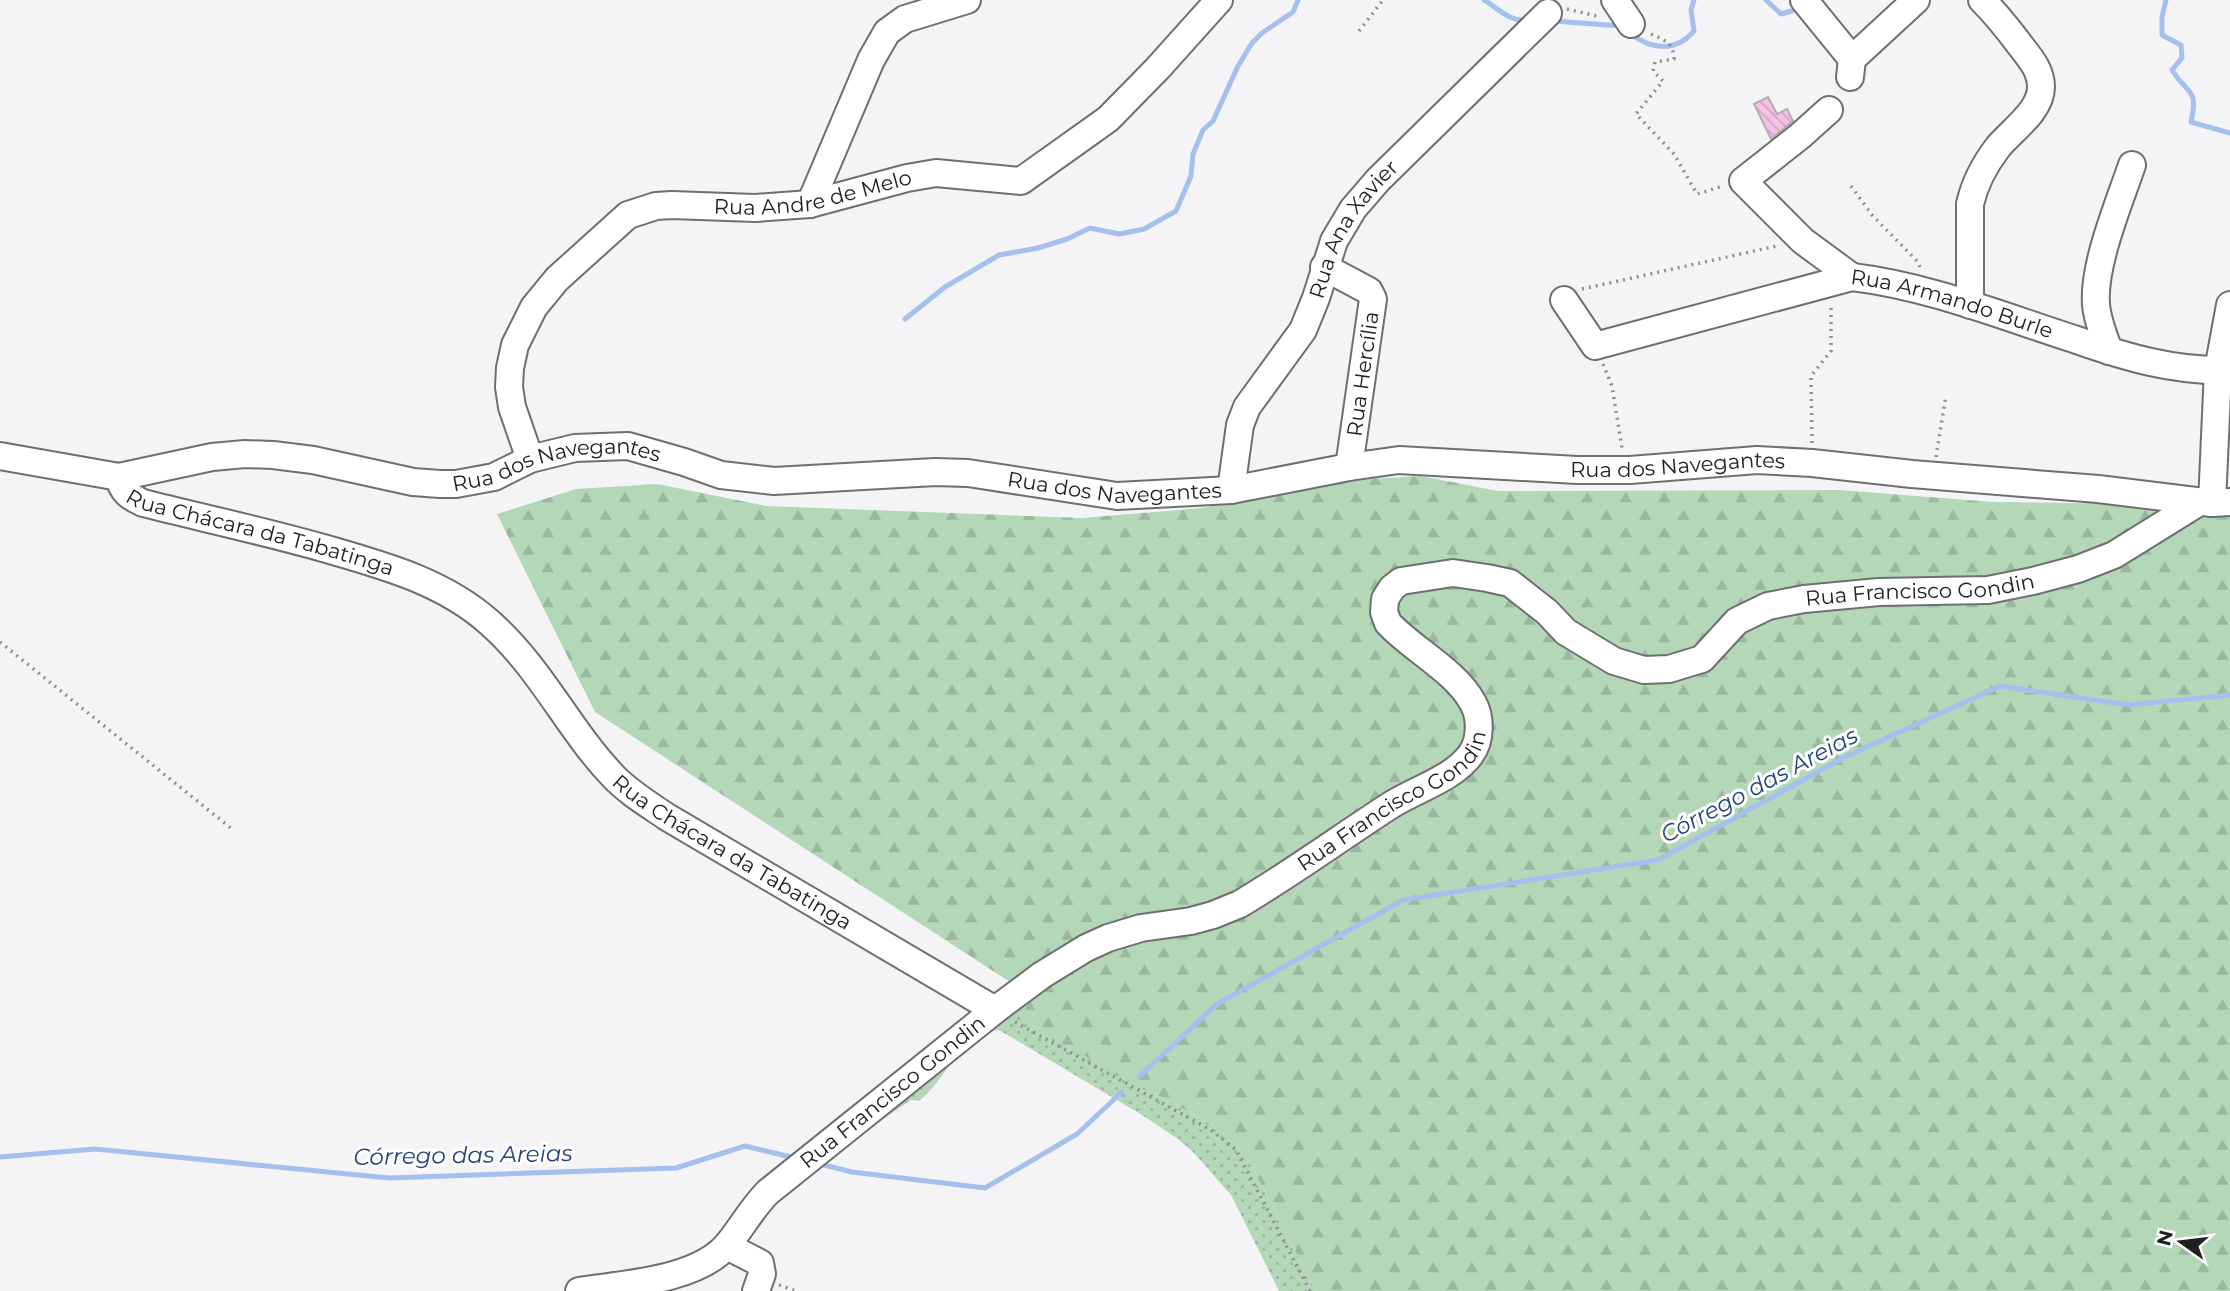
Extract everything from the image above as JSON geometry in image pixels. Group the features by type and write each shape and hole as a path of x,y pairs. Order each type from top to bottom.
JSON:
{"street":[{"path":"810,204 871,60 887,32 905,19 967,0"},
{"name":"Rua Andre de Melo","path":"530,459 512,407 509,387 515,345 534,307 557,279 628,215 656,206 755,208 810,204 924,174 956,173 1007,181 1026,179 1108,119 1219,0"},
{"path":"1615,0 1631,24"},
{"path":"1809,7 1851,68 1916,0"},
{"path":"1970,305 1970,204 1973,192 1983,169 1999,146 2034,107 2041,86 2036,65 1999,16 1982,0"},
{"name":"Rua Ana Xavier","path":"1231,490 1240,425 1247,407 1303,330 1334,241 1353,209 1544,17"},
{"path":"1829,110 1743,181 1841,280"},
{"path":"2109,351 2098,317 2095,296 2105,247 2132,165"},
{"name":"Rua Hercília","path":"1324,267 1369,291 1373,299 1349,467"},
{"name":"Rua Armando Burle","path":"1595,346 1841,280 1879,280 1970,305 2152,363 2190,370 2224,370"},
{"path":"1564,300 1595,346"},
{"path":"2214,502 2230,304"},
{"name":"Rua dos Navegantes","path":"6,456 119,477 212,457 245,454 313,460 412,482 456,484 494,477 530,459 575,448 628,446 721,475 775,481 935,472 968,473 1117,496 1231,490 1399,460 1622,470 1757,460 2098,489 2214,502"},
{"name":"Rua Chácara da Tabatinga","path":"119,477 127,494 143,503 254,529 391,567 449,594 491,623 542,679 601,762 628,790 667,817 995,1010"},
{"name":"Rua Francisco Gondin","path":"579,1291 666,1277 708,1260 727,1246 757,1203 768,1192 1042,975 1108,938 1141,928 1191,921 1240,904 1393,803 1442,777 1472,753 1477,740 1479,721 1473,703 1454,679 1394,630 1385,618 1385,599 1401,581 1453,573 1510,583 1548,612 1566,632 1614,661 1644,670 1669,669 1702,659 1737,621 1768,606 1804,599 1879,592 1989,590 2034,581 2078,569 2114,555 2214,502"},
{"path":"727,1246 760,1262 762,1275 756,1291"}],"path":[{"path":"1359,31 1382,0"},
{"path":"1673,48 1674,60 1655,62 1653,71 1663,81 1636,114 1674,154 1697,194 1743,181"},
{"path":"1851,186 1872,215 1917,261"},
{"path":"1564,300 1563,295 1567,292 1803,241"},
{"path":"1812,463 1811,376 1831,351 1841,280"},
{"path":"1595,346 1612,386 1622,441 1622,470"},
{"path":"1933,476 1946,395"},
{"path":"0,642 233,829"},
{"path":"995,1010 1211,1130 1226,1141 1236,1150 1310,1291"}],"green space":[{"path":"1421,476 1498,491 1840,490 1993,502 2135,504 2230,513 2230,1291 1316,1291 1250,1163 1230,1139 1207,1122 1024,1023 1024,1011 1033,997 595,712 497,514 576,489 657,484 766,506 1082,518 1202,508 1353,480"},
{"path":"1030,986 1148,1090 1207,1122 1230,1139 1250,1163 1316,1291 1279,1291 1231,1195 1178,1139 999,1030 974,1040 954,1059 919,1101 911,1100 850,1142"}],"building":[{"path":"1768,97 1777,114 1787,109 1793,121 1771,139 1754,104"}],"waterway":[{"path":"905,319 945,287 999,255 1038,248 1090,228 1119,234 1144,229 1176,211 1191,176 1193,154 1203,130 1213,121 1238,66 1252,43 1293,12 1298,0"},
{"path":"1484,0 1509,17 1527,20"},
{"path":"1631,34 1655,46 1680,43 1694,31 1691,10 1694,0"},
{"path":"1766,0 1781,14 1802,8"},
{"path":"2166,0 2162,35 2181,45 2182,58 2172,70 2192,97 2194,103 2191,122 2230,133"},
{"path":"1554,21 1621,26"},
{"name":"Córrego das Areias","path":"1140,1076 1217,1004 1403,900 1658,860 1843,758 2000,686 2128,705 2230,695"},
{"name":"Córrego das Areias","path":"820,1164 852,1172 985,1188 1077,1134 1122,1092"},
{"name":"Córrego das Areias","path":"0,1157 95,1149 389,1178 676,1168 745,1146 795,1158"}]}
